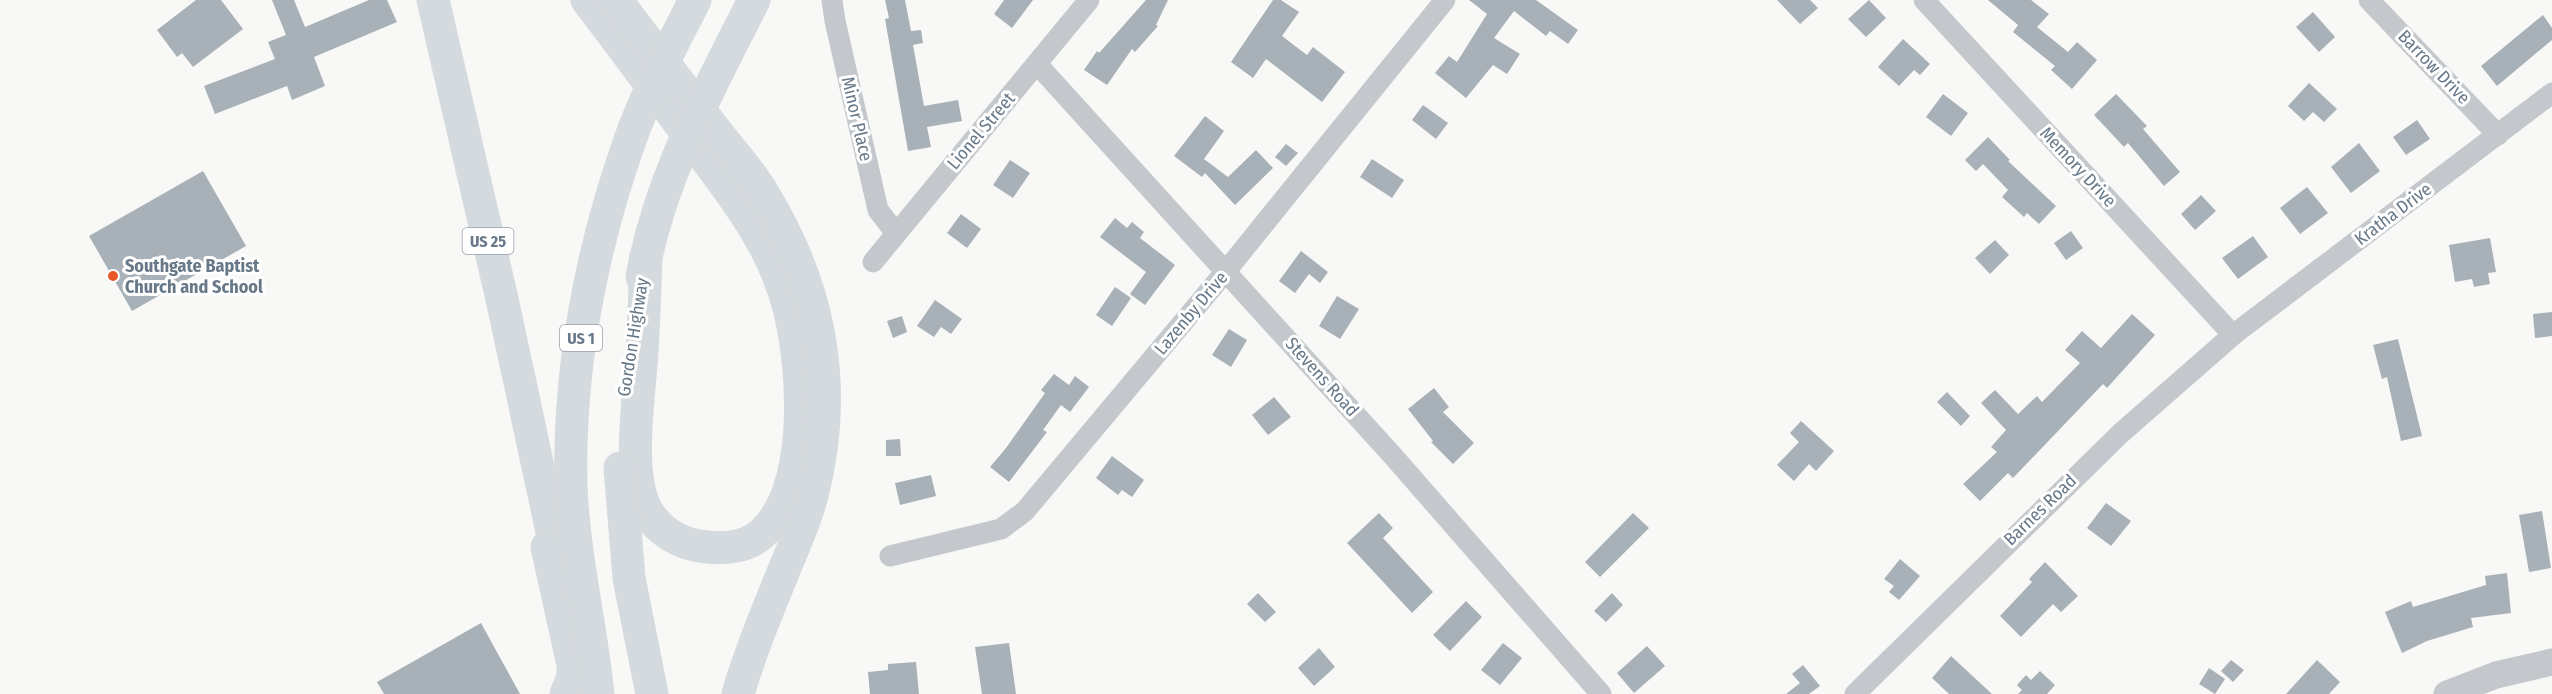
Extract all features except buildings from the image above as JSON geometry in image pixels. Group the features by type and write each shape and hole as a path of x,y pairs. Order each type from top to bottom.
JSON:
{"highway":[{"name":"US 25","path":"433,0 502,298 576,644 591,694"},
{"name":"US 1","path":"598,694 594,650 581,583 571,488 574,391 583,327 608,210 643,107 695,0"},
{"name":"Gordon Highway","path":"652,694 629,578 620,477 625,376 653,226 679,152 707,91 754,0"},
{"path":"602,6 757,205 790,242 810,295 822,345 824,419 819,461 810,500 756,637 738,694"},
{"path":"646,256 637,456 639,489 645,508 654,521 668,534 682,542 724,548 746,544 770,526 781,511 790,487 797,453 800,407 800,377 789,307 757,205"},
{"path":"545,497 547,550 573,665 573,678 566,694"}],"street":[{"name":"Minor Place","path":"832,0 878,210 895,232"},
{"name":"Lionel Street","path":"873,262 895,232 1089,0"},
{"name":"Lazenby Drive","path":"890,556 1001,529 1025,511 1226,271 1445,0"},
{"name":"Memory Drive","path":"1924,0 2232,335"},
{"name":"Barrow Drive","path":"2369,0 2498,135"},
{"name":"Stevens Road","path":"1037,64 1393,456 1601,694"},
{"name":"Kratha Drive","path":"2232,335 2552,93"},
{"name":"Barnes Road","path":"1855,694 2121,433 2232,335"},
{"path":"2447,694 2496,675 2552,662"}],"place":[{"name":"Southgate Baptist Church and School","path":"113,276"}]}
